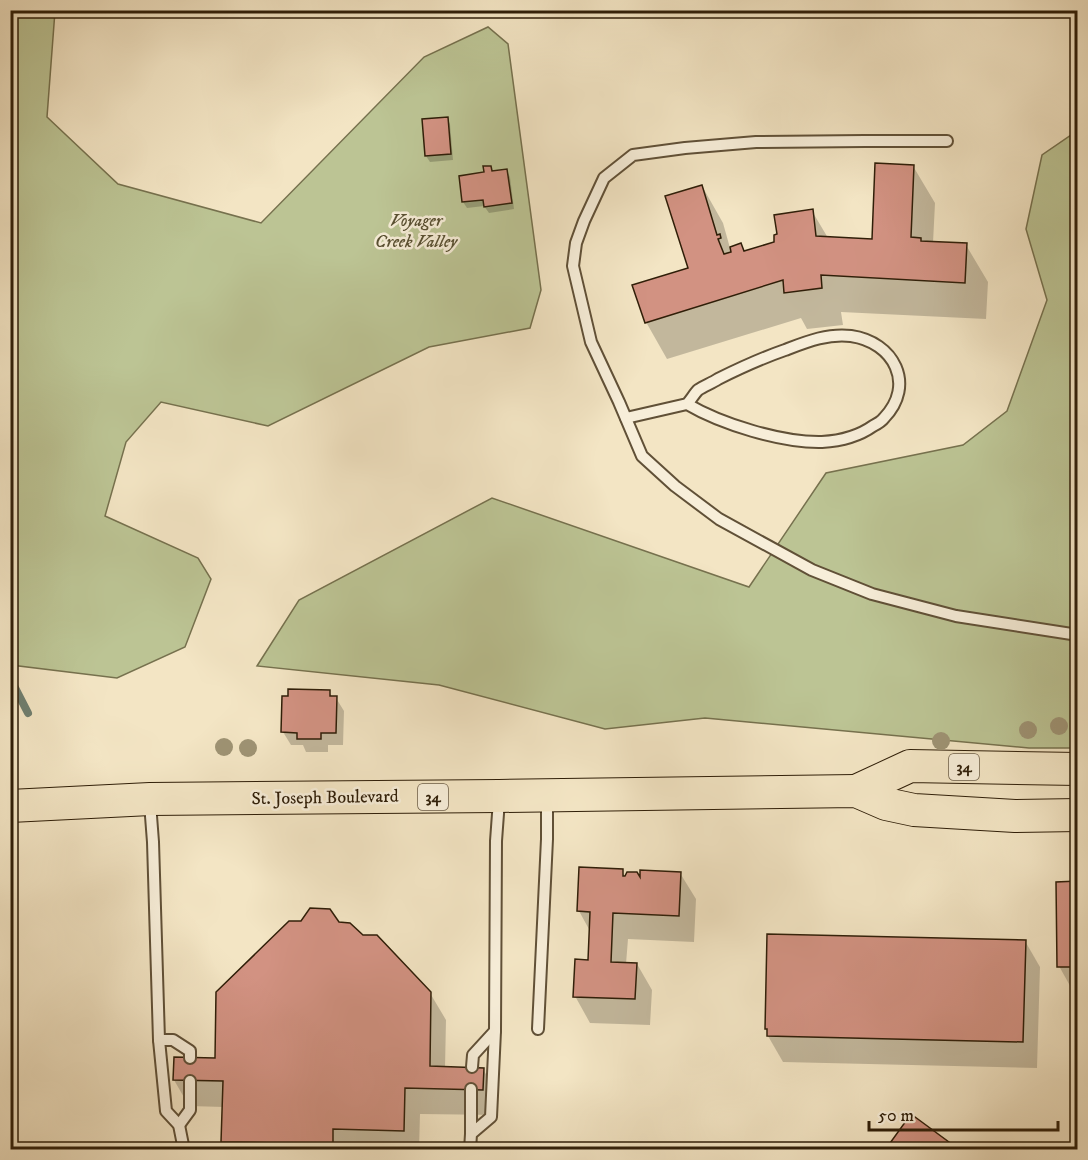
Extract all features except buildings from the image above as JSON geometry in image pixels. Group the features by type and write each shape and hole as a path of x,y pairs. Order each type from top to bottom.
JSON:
{"main road":[{"name":"St. Joseph Boulevard","path":"10,806 150,799 856,791 910,766 1077,770"},
{"name":"St. Joseph Boulevard","path":"856,791 886,804 914,810 1016,816 1077,815"},
{"path":"1016,816 1063,835 1077,835"}],"lane":[{"path":"947,141 756,142 633,155 604,178 576,243 573,266 591,342 642,456 675,486 719,519 812,570 872,594 956,616 1077,636"},
{"path":"626,418 687,404 699,390 744,366 805,342 831,336 852,336 872,343 887,352 897,366 900,386 896,402 884,420 866,431 822,442 793,439 752,430 702,413 687,404"},
{"path":"538,1029 547,795"},
{"path":"471,1134 490,1117 495,1031 496,841 499,796"},
{"path":"150,799 159,1040 166,1112 179,1125 184,1149"},
{"path":"472,1067 473,1054 495,1031"},
{"path":"159,1040 173,1040 190,1051 190,1058"},
{"path":"179,1125 190,1110 190,1081"},
{"path":"470,1149 471,1089"}],"green space":[{"name":"Voyager Creek Valley","path":"11,11 55,11 47,117 118,184 261,223 424,57 488,27 508,44 541,290 530,328 429,347 268,426 161,402 126,442 105,516 198,558 211,579 185,647 117,678 11,665"},
{"path":"1077,131 1077,748 1029,748 705,718 605,729 439,685 257,666 299,600 492,498 749,587 826,473 963,445 1007,411 1047,300 1026,229 1042,155"}],"waterway":[{"path":"10,678 28,713"}]}
